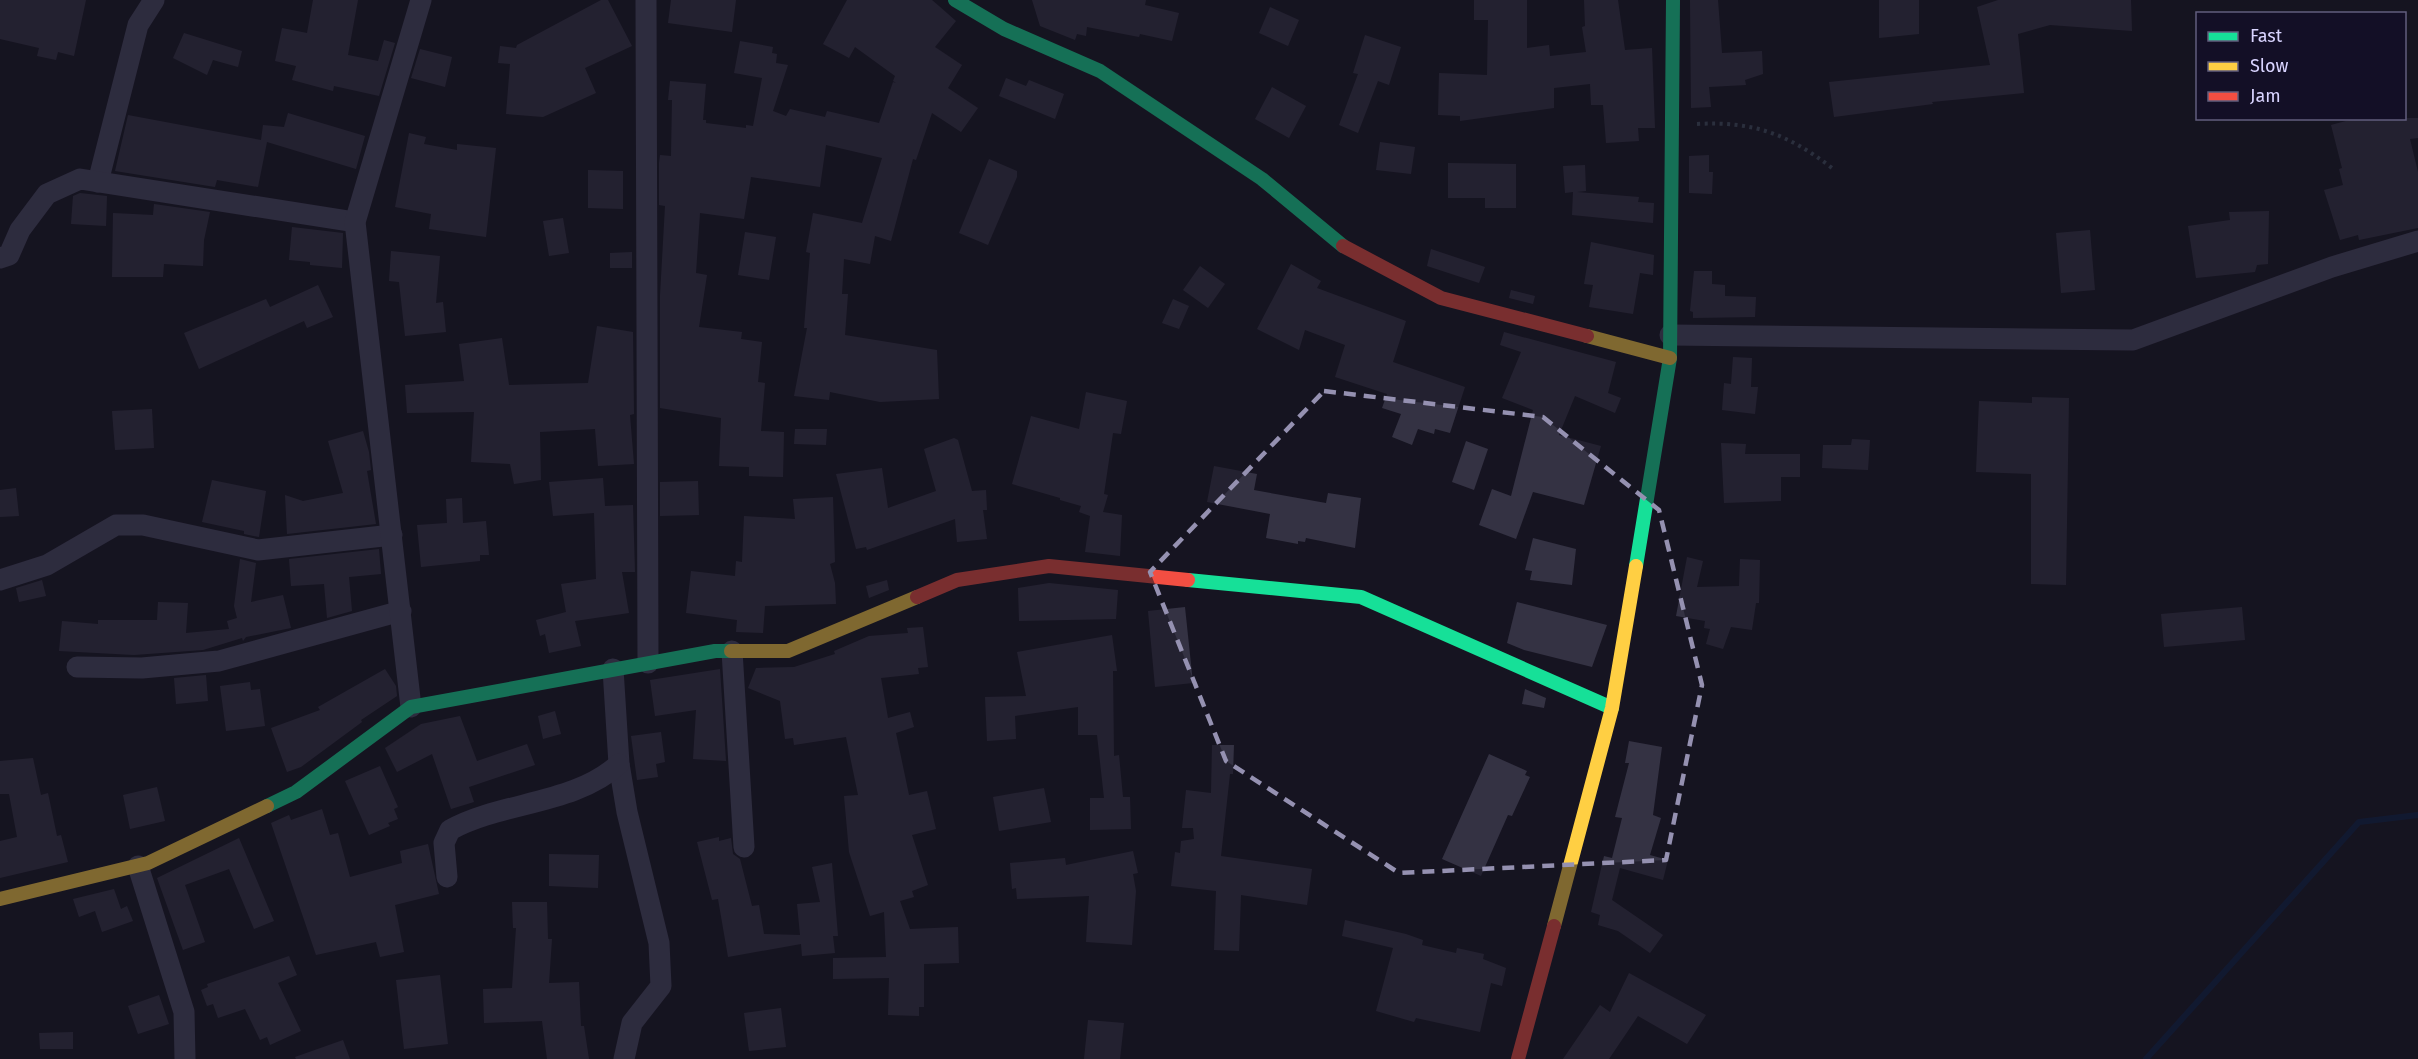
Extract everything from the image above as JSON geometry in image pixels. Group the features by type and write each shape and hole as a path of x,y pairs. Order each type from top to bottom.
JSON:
{"street":[{"path":"98,182 138,25 154,0"},
{"path":"411,706 355,222 422,0"},
{"path":"646,0 648,663"},
{"path":"955,0 1004,29 1100,71 1262,179 1341,245 1441,298 1670,358"},
{"path":"1518,1059 1612,708 1670,358 1673,0"},
{"path":"0,258 9,255 20,230 47,194 80,179 355,222"},
{"path":"1670,334 2133,340 2332,267 2418,241"},
{"path":"0,580 47,565 117,525 143,525 258,550 392,535"},
{"path":"0,899 138,866 296,792 411,706 715,651 788,651 957,580 1049,566 1360,597 1612,708"},
{"path":"77,667 142,668 219,661 400,611"},
{"path":"732,651 744,848"},
{"path":"613,669 619,764 627,812 658,943 661,987 632,1023 624,1059"},
{"path":"447,877 444,843 450,830 494,812 589,785 605,777 619,764"},
{"path":"138,866 184,1012 185,1059"}],"path":[{"path":"1672,125 1739,124 1774,132 1806,148 1832,168"}],"highlighted area":[{"path":"1324,391 1543,417 1659,510 1702,685 1666,860 1399,873 1226,761 1150,572"}],"building":[{"path":"0,0 86,0 74,56 58,52 56,60 37,56 39,48 0,39"},
{"path":"313,0 358,0 348,55 378,61 384,40 395,43 379,96 334,86 333,91 292,80 296,66 275,61 282,28 307,33"},
{"path":"601,0 608,0 632,46 585,68 596,93 543,117 506,114 510,64 498,63 500,46 516,48 517,45"},
{"path":"671,0 736,0 732,32 668,23"},
{"path":"847,0 932,0 956,21 935,47 962,65 948,88 978,108 961,132 932,113 916,160 913,159 891,241 875,236 870,264 844,259 842,294 848,294 845,335 937,350 939,399 880,402 830,392 829,400 794,396 807,328 804,328 810,253 806,252 813,213 862,223 882,158 826,145 820,187 751,177 744,219 700,213 696,273 707,275 699,327 742,332 741,339 762,342 758,382 765,383 761,431 784,432 783,477 749,476 749,467 719,466 721,418 660,408 660,296 665,206 659,205 659,163 660,155 671,156 672,100 668,100 670,81 706,84 703,120 706,120 706,123 746,128 746,125 753,126 762,78 734,73 740,41 773,47 772,53 777,54 776,63 788,65 773,111 786,116 790,109 825,117 827,111 879,123 893,82 896,83 893,81 895,76 855,47 849,58 823,44"},
{"path":"1032,0 1146,0 1145,5 1179,13 1172,41 1087,27 1086,36 1077,34 1075,40 1040,26"},
{"path":"1474,0 1527,0 1527,48 1549,45 1550,56 1586,52 1582,27 1585,26 1584,0 1618,0 1625,50 1652,48 1655,128 1638,128 1639,141 1606,143 1603,105 1591,105 1590,84 1554,88 1554,108 1460,121 1460,116 1438,115 1439,73 1487,75 1488,20 1474,20"},
{"path":"1690,0 1718,0 1722,53 1762,51 1763,74 1745,80 1746,85 1709,87 1711,107 1691,108"},
{"path":"1879,0 1919,0 1919,34 1879,38"},
{"path":"1998,0 2131,0 2132,31 2050,25 2018,34 2024,93 1932,102 1933,104 1834,117 1829,82 1990,65 1977,7"},
{"path":"1270,7 1299,20 1288,46 1259,33"},
{"path":"184,33 242,51 238,67 213,60 207,75 173,58"},
{"path":"1365,35 1401,47 1389,85 1378,81 1358,133 1339,125 1358,74 1353,73"},
{"path":"420,49 452,57 445,87 411,78"},
{"path":"1006,78 1026,86 1029,80 1064,94 1055,119 999,96"},
{"path":"1272,87 1306,106 1289,138 1255,119"},
{"path":"288,113 365,136 356,169 267,142 258,187 217,180 215,187 115,171 128,115 261,140 263,125 284,127"},
{"path":"2418,118 2418,138 2410,139 2418,172 2418,228 2359,240 2358,235 2340,240 2324,190 2343,185 2339,169 2342,168 2331,125 2350,120"},
{"path":"409,133 426,137 424,144 457,150 457,144 496,148 486,237 429,229 431,214 395,207"},
{"path":"1380,142 1415,147 1411,174 1376,170"},
{"path":"1709,155 1709,172 1713,172 1712,194 1689,193 1689,156"},
{"path":"989,159 1017,171 1017,177 988,245 959,233"},
{"path":"1448,163 1516,164 1516,208 1485,208 1485,198 1448,198"},
{"path":"1585,165 1586,191 1577,192 1639,197 1638,202 1654,203 1653,223 1572,215 1573,192 1565,193 1563,166"},
{"path":"588,170 623,171 623,209 588,208"},
{"path":"80,193 107,196 106,226 71,224 73,196"},
{"path":"154,204 210,212 204,240 203,266 164,264 163,277 112,277 113,213 153,215"},
{"path":"2269,211 2268,264 2257,265 2255,272 2196,278 2188,226 2230,220 2229,212"},
{"path":"563,218 569,253 549,256 543,221"},
{"path":"292,227 343,233 342,268 310,265 310,262 289,260"},
{"path":"2090,230 2095,290 2061,293 2056,233"},
{"path":"745,232 776,237 769,280 738,275"},
{"path":"1591,242 1654,255 1653,275 1640,273 1633,314 1589,307 1593,285 1584,284"},
{"path":"1431,249 1485,267 1479,283 1427,266"},
{"path":"391,251 440,256 436,303 443,302 446,332 405,336 399,282 389,281"},
{"path":"632,252 632,268 610,268 610,253"},
{"path":"1291,264 1321,281 1317,288 1406,321 1393,362 1465,387 1450,433 1435,429 1434,434 1418,429 1412,445 1392,437 1401,414 1382,408 1387,394 1335,377 1345,345 1305,330 1299,350 1257,329"},
{"path":"1200,266 1225,284 1208,308 1183,290"},
{"path":"1694,271 1712,271 1712,284 1725,285 1725,296 1756,297 1755,317 1693,318 1693,312 1690,311"},
{"path":"318,285 333,317 307,328 304,321 199,369 184,333 266,299 270,307"},
{"path":"1511,290 1535,296 1533,304 1509,298"},
{"path":"1173,299 1189,306 1179,329 1162,323"},
{"path":"597,326 633,332 634,414 630,415 634,464 598,466 595,429 540,432 541,480 514,484 510,464 471,462 474,412 407,413 405,385 464,381 459,344 502,338 509,385 588,383"},
{"path":"1504,332 1616,362 1608,393 1621,398 1615,413 1575,396 1559,435 1601,446 1584,505 1533,492 1516,539 1479,525 1492,489 1511,496 1533,410 1502,398 1521,352 1500,345"},
{"path":"1733,357 1752,358 1751,387 1758,387 1755,414 1722,410 1724,383 1731,384"},
{"path":"1086,392 1127,401 1121,434 1113,433 1104,494 1108,495 1103,512 1122,515 1120,556 1085,552 1090,516 1079,512 1081,506 1012,484 1031,416 1079,429"},
{"path":"2032,397 2069,398 2066,585 2031,584 2031,474 1976,472 1979,401 2032,403"},
{"path":"152,409 154,448 115,450 112,411"},
{"path":"795,429 827,429 826,445 794,444"},
{"path":"363,431 369,452 371,470 367,471 376,524 287,534 285,495 303,501 343,493 328,441"},
{"path":"954,438 958,440 972,491 986,490 987,510 983,510 987,539 957,542 955,519 867,550 866,547 856,549 836,474 882,468 888,508 936,491 924,449"},
{"path":"1852,439 1870,440 1868,470 1822,468 1823,445 1851,445"},
{"path":"1466,441 1488,449 1474,490 1452,482"},
{"path":"1721,443 1746,444 1745,454 1800,454 1800,477 1781,477 1781,501 1724,503"},
{"path":"1214,466 1257,474 1254,490 1326,503 1328,493 1361,498 1355,548 1306,538 1305,542 1298,541 1298,544 1266,538 1270,514 1207,502"},
{"path":"603,478 605,506 633,505 635,572 622,572 629,613 575,621 581,646 549,653 545,634 540,636 536,620 566,612 561,584 596,579 594,513 553,516 549,482"},
{"path":"212,480 266,491 259,537 244,534 244,531 202,522"},
{"path":"698,481 699,515 660,516 660,482"},
{"path":"16,488 19,516 0,517 0,490"},
{"path":"833,497 835,562 830,564 835,583 836,604 765,606 763,633 736,632 737,620 686,613 691,571 735,576 736,561 742,562 744,516 795,519 793,499"},
{"path":"462,498 463,523 486,521 489,555 480,555 480,561 421,567 417,525 447,523 446,499"},
{"path":"1533,538 1576,549 1572,585 1530,580 1532,571 1525,570"},
{"path":"379,549 381,574 349,577 352,611 327,618 324,584 291,586 289,559"},
{"path":"1687,557 1703,561 1697,587 1739,586 1740,559 1760,560 1759,603 1756,603 1752,630 1731,627 1723,649 1706,644 1710,629 1704,628 1705,621 1676,616"},
{"path":"240,559 256,563 251,602 283,595 291,628 246,637 243,641 242,638 203,650 134,655 59,651 62,621 98,624 98,620 157,620 158,602 188,603 186,633 229,629 227,621 237,618 234,606"},
{"path":"42,580 46,596 19,602 16,588"},
{"path":"887,580 889,590 869,598 866,586"},
{"path":"1049,583 1118,590 1116,619 1019,621 1018,588"},
{"path":"1517,602 1607,625 1592,667 1524,650 1507,643"},
{"path":"1185,607 1193,683 1155,687 1148,611"},
{"path":"2242,607 2245,640 2164,647 2161,614"},
{"path":"923,627 928,667 918,668 919,674 881,678 888,718 910,712 914,727 896,733 909,795 927,791 936,829 912,835 928,885 912,891 914,897 900,901 910,929 958,927 959,963 924,964 924,1007 919,1007 919,1016 888,1015 889,978 833,979 833,958 886,957 884,912 870,916 849,852 844,796 858,795 846,737 794,745 793,738 785,739 780,701 748,688 756,668 794,667 835,654 834,651 869,636 908,633 907,628"},
{"path":"1112,635 1117,671 1113,671 1114,756 1119,755 1123,797 1130,797 1131,829 1090,830 1090,798 1104,798 1097,735 1078,735 1078,707 1015,716 1016,739 987,741 985,697 1026,696 1017,652"},
{"path":"385,669 396,686 397,696 361,720 362,722 301,767 287,772 271,728 320,710 318,707"},
{"path":"720,669 726,761 693,759 696,710 655,716 650,680"},
{"path":"206,675 208,701 176,704 174,678"},
{"path":"250,682 251,690 260,689 265,726 226,731 220,686"},
{"path":"1525,689 1546,698 1544,708 1522,704"},
{"path":"555,711 561,734 543,739 538,716"},
{"path":"460,716 477,761 527,744 535,765 469,787 474,802 451,809 432,754 397,772 385,748 421,724"},
{"path":"661,732 665,762 656,764 658,777 637,780 631,736"},
{"path":"1629,741 1662,747 1653,815 1661,818 1650,855 1668,860 1663,880 1620,868 1612,900 1663,935 1650,953 1618,931 1598,925 1600,915 1591,912 1604,856 1612,858 1622,818 1615,817 1629,763 1625,763"},
{"path":"1212,745 1234,745 1233,774 1230,774 1221,856 1312,869 1307,905 1241,895 1239,951 1214,950 1216,891 1171,886 1175,852 1180,853 1181,841 1194,839 1193,828 1182,828 1186,790 1211,793"},
{"path":"1489,754 1527,771 1525,775 1530,777 1512,816 1508,815 1481,876 1442,859"},
{"path":"33,758 41,795 48,793 57,836 61,835 68,862 0,878 0,841 17,837 9,794 0,794 0,761"},
{"path":"380,766 398,807 394,809 398,819 388,823 390,826 369,835 345,781"},
{"path":"157,787 165,821 130,829 123,795"},
{"path":"1044,788 1051,822 999,831 993,797"},
{"path":"322,809 330,835 338,833 350,877 402,863 400,851 428,844 439,894 395,905 404,952 380,957 376,942 316,955 271,823 289,815 291,820"},
{"path":"719,837 719,841 731,838 733,854 740,859 752,906 759,905 764,934 800,935 797,904 820,902 812,867 832,863 838,936 833,936 835,953 802,956 801,944 728,957 718,899 712,900 697,842"},
{"path":"239,838 274,921 254,929 229,869 185,885 205,942 183,950 157,878"},
{"path":"1133,851 1138,873 1133,874 1136,891 1132,945 1086,942 1089,896 1017,899 1016,888 1012,889 1010,863 1065,858 1066,865"},
{"path":"549,854 599,855 598,888 549,886"},
{"path":"114,889 121,909 127,906 133,921 102,932 95,911 79,917 73,899"},
{"path":"512,902 547,902 548,939 552,939 549,983 579,982 581,1026 584,1026 589,1059 547,1059 542,1021 484,1023 483,989 512,988 516,928 513,928"},
{"path":"1345,920 1406,934 1423,940 1422,945 1456,953 1457,948 1484,954 1483,959 1506,968 1502,986 1491,983 1480,1032 1416,1018 1414,1022 1376,1011 1393,948 1342,936"},
{"path":"289,956 297,975 278,983 301,1031 270,1045 267,1037 260,1040 245,1009 218,1018 213,1004 207,1006 201,990 208,987 207,984"},
{"path":"1629,973 1706,1015 1687,1044 1638,1016 1609,1059 1563,1059 1600,1005 1610,1012"},
{"path":"440,975 448,1044 404,1049 396,980"},
{"path":"159,995 169,1024 138,1034 128,1006"},
{"path":"781,1008 786,1047 749,1051 744,1013"},
{"path":"1088,1020 1124,1023 1120,1059 1084,1059"},
{"path":"73,1032 73,1049 40,1049 39,1033"},
{"path":"343,1040 350,1059 296,1059 295,1057"}],"waterway":[{"path":"2146,1059 2359,822 2418,815"}],"traffic: fast":[{"path":"955,0 1004,29 1100,71 1262,179 1343,246"},
{"path":"1636,566 1670,358 1673,0"},
{"path":"1188,580 1361,597 1612,708"},
{"path":"267,806 296,792 411,707 715,651 731,651"}],"traffic: slow":[{"path":"1587,336 1670,358"},
{"path":"1554,926 1612,708 1636,566"},
{"path":"731,651 788,651 917,597"},
{"path":"0,899 148,863 267,806"}],"traffic: jam":[{"path":"1343,246 1441,298 1587,336"},
{"path":"917,597 957,580 1049,566 1188,580"},
{"path":"1518,1059 1554,926"}]}
